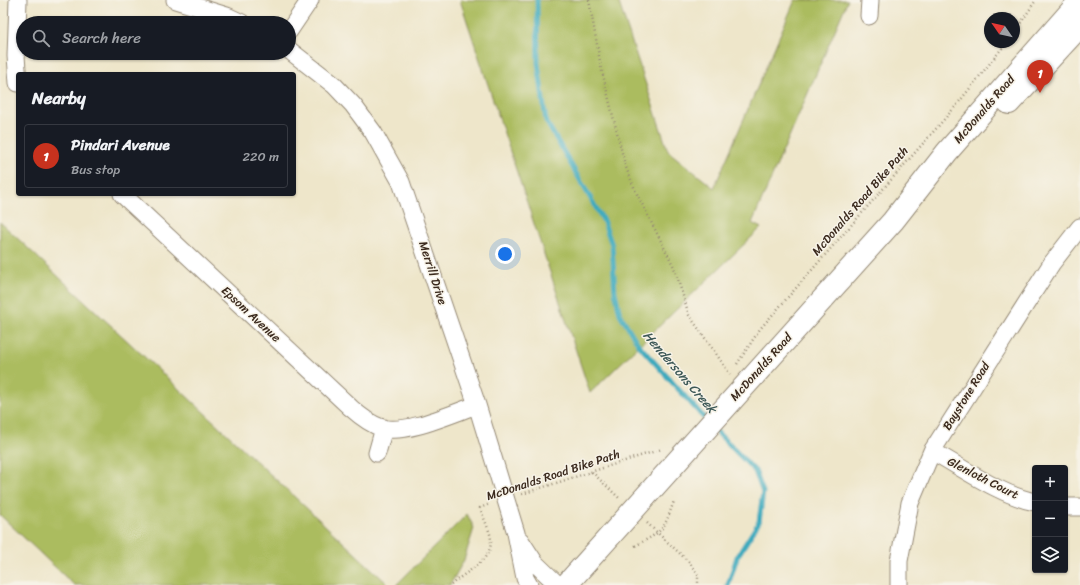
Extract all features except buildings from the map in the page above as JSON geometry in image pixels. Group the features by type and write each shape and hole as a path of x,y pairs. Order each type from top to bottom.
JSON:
{"main road":[{"name":"McDonalds Road","path":"566,585 893,220 947,152 1080,1"},
{"name":"McDonalds Road","path":"893,220 948,168 1080,26"}],"street":[{"path":"18,0 18,16"},
{"path":"175,0 227,16"},
{"path":"296,21 310,0"},
{"name":"Merrill Drive","path":"296,55 334,85 365,122 388,156 400,182 414,216 477,405 516,533 520,558 525,578 529,585"},
{"path":"18,60 18,72"},
{"name":"Epsom Avenue","path":"124,196 351,408 364,418 384,428 396,429 412,426 477,405"},
{"name":"Baystone Road","path":"899,585 900,561 910,503 932,451 1052,263 1080,227"},
{"path":"377,453 384,428"},
{"name":"Glenloth Court","path":"932,451 987,482 1011,494 1032,501"},
{"path":"1068,507 1080,507"},
{"name":"Merrill Drive","path":"516,533 535,563 558,585"}],"path":[{"name":"McDonalds Road Bike Path","path":"589,0 601,67 625,165 636,192 674,267 689,315 730,374 760,329 955,107 1002,48"},
{"path":"1020,24 1036,0"},
{"name":"McDonalds Road Bike Path","path":"451,585 480,563 489,550 490,535 480,508 655,452"},
{"path":"635,546 658,534 664,528 674,501"},
{"path":"646,522 695,569 698,575 698,585"}],"green space":[{"path":"460,0 618,0 668,151 714,188 795,0 848,0 752,223 761,228 590,393"},
{"path":"0,222 389,585 74,585 0,515"},
{"path":"467,514 474,528 464,560 450,585 396,585"}],"waterway":[{"name":"Hendersons Creek","path":"537,0 538,63 546,121 603,220 612,245 615,292 620,314 638,344 706,420"},
{"name":"Hendersons Creek","path":"714,429 755,471 763,492 759,522 737,557 728,585"}],"place":[{"name":"Pindari Avenue","path":"1040,93"}]}
